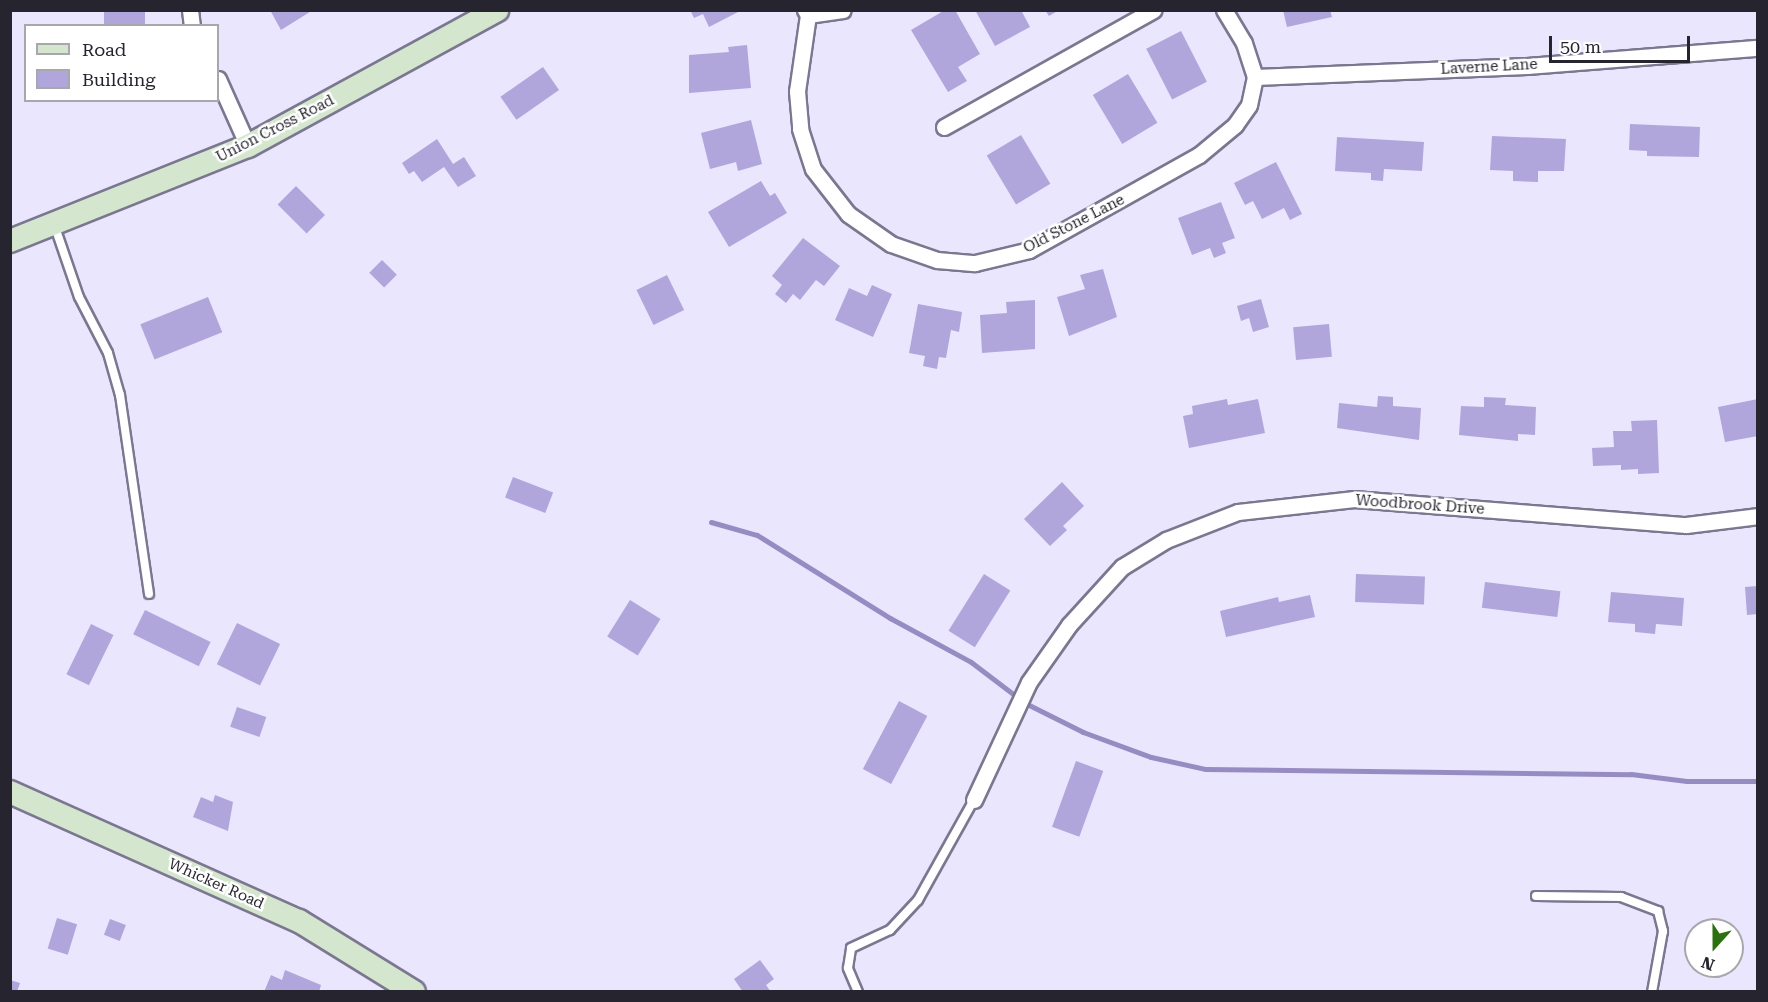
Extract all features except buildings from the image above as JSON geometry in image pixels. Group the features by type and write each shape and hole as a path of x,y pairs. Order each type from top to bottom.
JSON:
{"main road":[{"name":"Union Cross Road","path":"10,241 55,225 248,146 496,10"},
{"name":"Whicker Road","path":"10,792 299,921 414,992"}],"street":[{"name":"Old Stone Lane","path":"843,10 806,13 797,91 800,129 813,169 848,214 891,244 937,260 975,263 1029,249 1118,202 1199,155 1235,125 1249,105 1256,77"},
{"path":"944,127 1153,10"},
{"path":"1224,10 1244,43 1256,77"},
{"name":"Laverne Lane","path":"1256,77 1527,66 1758,48"},
{"path":"219,81 248,146"},
{"name":"Woodbrook Drive","path":"974,800 1029,682 1069,626 1122,567 1166,540 1238,512 1354,499 1686,525 1758,516"}],"lane":[{"path":"55,225 79,297 108,353 120,394 149,594"},
{"path":"858,992 848,968 851,948 890,930 918,900 974,800"},
{"path":"1536,896 1621,897 1658,911 1663,931 1652,992"}],"waterway":[{"path":"711,522 757,535 890,618 971,662 1025,703 1083,732 1151,757 1205,769 1631,774 1687,781 1758,781"}]}
